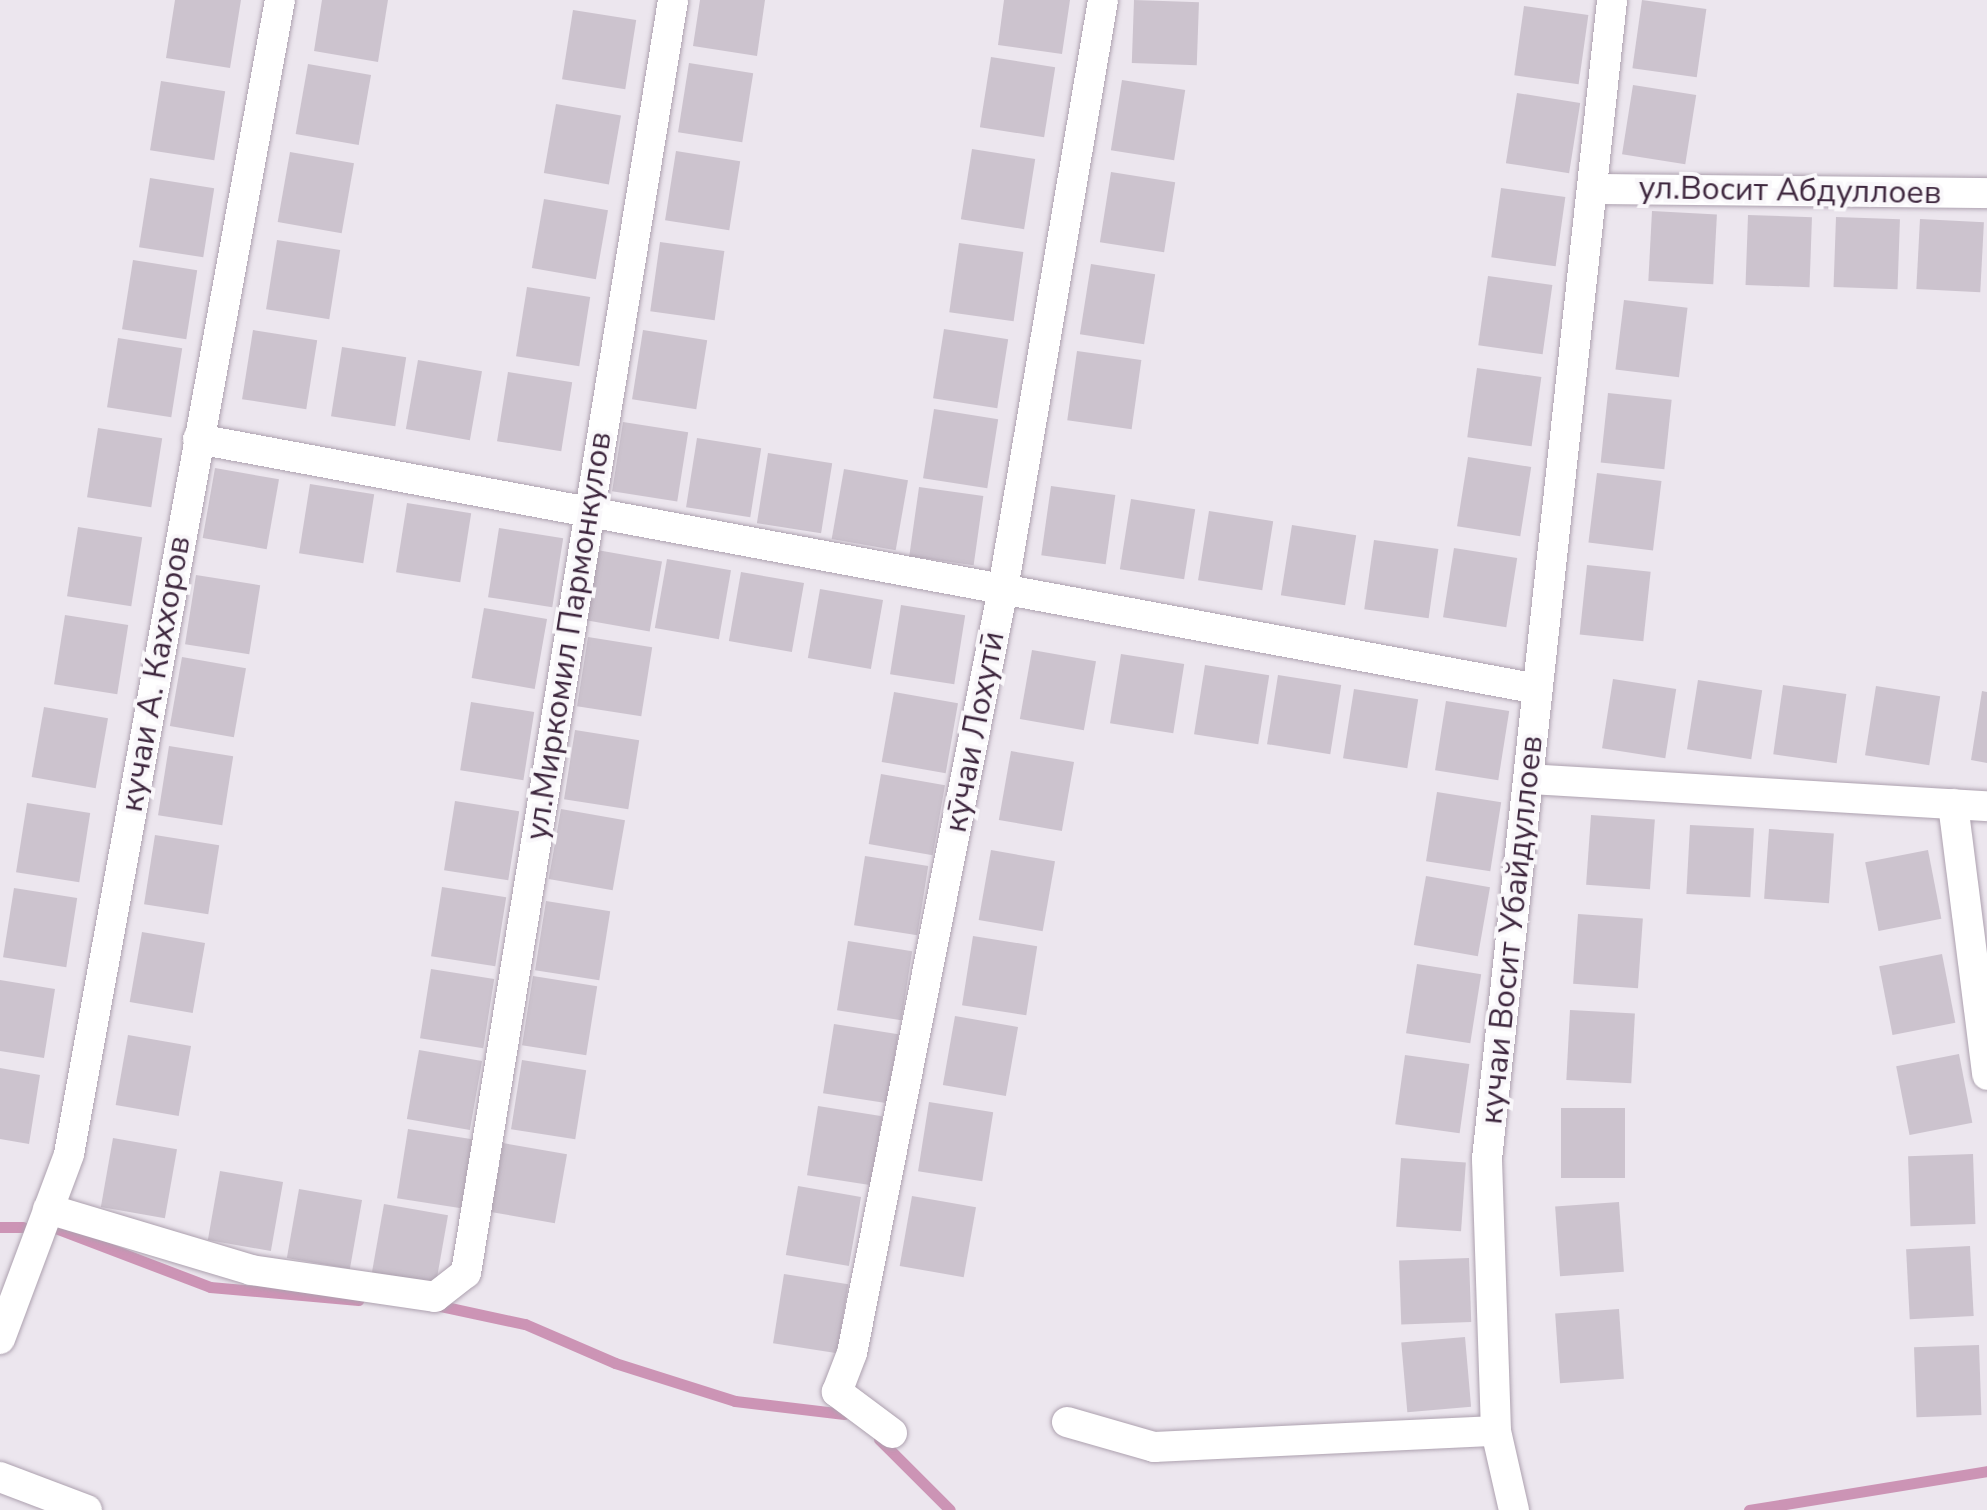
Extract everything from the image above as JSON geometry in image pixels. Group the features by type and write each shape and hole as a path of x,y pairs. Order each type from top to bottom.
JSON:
{"street":[{"name":"кучаи А. Каххоров","path":"0,1339 69,1154 280,0"},
{"name":"ул.Миркомил Пармонкулов","path":"48,1209 251,1270 435,1297 466,1273 672,0"},
{"name":"кӯчаи Лохутӣ","path":"892,1432 837,1392 852,1354 1003,589 1104,0"},
{"name":"кучаи Восит Убайдуллоев","path":"1514,1510 1496,1431 1487,1159 1612,0"},
{"name":"ул.Восит Абдуллоев","path":"1592,189 1987,193"},
{"path":"198,440 1538,689"},
{"path":"1528,780 1987,806"},
{"path":"1953,804 1987,1075"},
{"path":"1067,1422 1154,1447 1496,1431"},
{"path":"0,1477 87,1510"}],"building":[{"path":"175,0 241,0 230,68 166,58"},
{"path":"322,0 388,0 378,62 314,51"},
{"path":"700,0 765,0 757,56 693,46"},
{"path":"1004,0 1070,0 1062,54 998,45"},
{"path":"1134,0 1199,2 1197,65 1132,63"},
{"path":"1642,0 1706,9 1697,77 1632,68"},
{"path":"1524,6 1588,15 1579,84 1514,75"},
{"path":"573,10 636,20 625,89 562,79"},
{"path":"991,57 1055,67 1044,137 980,127"},
{"path":"689,63 753,73 742,142 678,132"},
{"path":"308,64 371,75 359,145 296,134"},
{"path":"1122,80 1185,90 1174,160 1111,150"},
{"path":"161,81 225,91 214,160 150,150"},
{"path":"1633,85 1696,95 1685,164 1622,154"},
{"path":"1517,93 1580,103 1569,173 1506,163"},
{"path":"556,104 621,115 609,184 544,173"},
{"path":"972,149 1035,159 1024,229 961,219"},
{"path":"676,151 740,161 729,230 665,220"},
{"path":"290,152 354,163 342,233 278,222"},
{"path":"1111,172 1175,182 1164,252 1100,242"},
{"path":"150,178 214,188 203,257 139,247"},
{"path":"1501,188 1565,197 1556,266 1491,257"},
{"path":"544,199 608,210 596,279 532,268"},
{"path":"1652,211 1717,214 1713,284 1648,281"},
{"path":"1748,215 1812,217 1810,287 1746,285"},
{"path":"1836,217 1900,219 1898,289 1834,287"},
{"path":"1920,219 1984,222 1980,292 1916,289"},
{"path":"277,240 340,250 329,319 266,309"},
{"path":"660,242 724,251 715,320 650,311"},
{"path":"959,243 1023,252 1014,321 949,312"},
{"path":"133,260 197,270 186,339 122,329"},
{"path":"1091,264 1155,274 1144,344 1080,334"},
{"path":"1488,276 1552,285 1543,354 1478,345"},
{"path":"527,287 590,297 579,366 516,356"},
{"path":"1624,300 1688,308 1679,377 1615,369"},
{"path":"944,329 1008,339 997,408 933,398"},
{"path":"253,330 317,340 306,409 242,399"},
{"path":"643,330 707,340 696,409 632,399"},
{"path":"118,338 182,348 171,417 107,407"},
{"path":"342,347 406,357 395,426 331,416"},
{"path":"1077,351 1141,360 1132,429 1067,420"},
{"path":"418,360 482,371 470,440 406,429"},
{"path":"1477,368 1541,377 1532,446 1467,437"},
{"path":"508,372 572,382 561,451 497,441"},
{"path":"1608,393 1672,400 1664,469 1601,463"},
{"path":"934,409 998,419 987,488 923,478"},
{"path":"623,422 688,432 677,501 612,491"},
{"path":"98,428 162,438 151,507 87,497"},
{"path":"697,438 761,448 750,517 686,507"},
{"path":"768,453 832,463 821,533 757,523"},
{"path":"1468,457 1531,467 1520,536 1457,526"},
{"path":"215,468 279,479 267,549 203,538"},
{"path":"844,469 908,480 896,550 832,539"},
{"path":"1597,473 1662,481 1653,550 1588,542"},
{"path":"310,484 374,494 363,563 299,553"},
{"path":"1051,486 1115,495 1106,564 1041,555"},
{"path":"919,487 983,496 974,565 909,556"},
{"path":"1131,499 1195,509 1184,579 1120,569"},
{"path":"407,503 471,513 460,582 396,572"},
{"path":"1209,511 1273,521 1262,590 1198,580"},
{"path":"1292,525 1356,535 1345,605 1281,595"},
{"path":"78,527 142,537 131,606 67,596"},
{"path":"499,528 563,538 552,607 488,597"},
{"path":"1374,540 1438,549 1429,618 1364,609"},
{"path":"1454,548 1517,558 1506,627 1443,617"},
{"path":"597,550 662,561 650,631 585,620"},
{"path":"667,559 731,570 719,639 655,628"},
{"path":"1587,565 1651,572 1643,641 1580,635"},
{"path":"741,572 804,583 792,652 729,641"},
{"path":"196,575 260,585 249,654 185,644"},
{"path":"820,589 883,600 871,669 808,658"},
{"path":"901,605 965,615 954,684 890,674"},
{"path":"484,608 547,619 535,689 472,678"},
{"path":"65,615 128,625 117,694 54,684"},
{"path":"588,637 652,647 641,716 577,706"},
{"path":"1032,650 1096,661 1084,730 1020,719"},
{"path":"1121,654 1184,664 1173,733 1110,723"},
{"path":"182,657 246,668 234,737 170,726"},
{"path":"1205,665 1269,675 1258,744 1194,734"},
{"path":"1278,675 1341,685 1330,754 1267,744"},
{"path":"1613,679 1676,689 1665,758 1602,748"},
{"path":"1698,680 1762,690 1751,759 1687,749"},
{"path":"1783,685 1846,694 1837,763 1773,754"},
{"path":"1876,686 1940,696 1929,765 1865,755"},
{"path":"1354,689 1418,699 1407,768 1343,758"},
{"path":"1982,691 1987,692 1987,763 1971,760"},
{"path":"894,692 958,703 946,773 882,762"},
{"path":"1446,701 1509,711 1498,780 1435,770"},
{"path":"471,702 534,712 523,780 460,770"},
{"path":"44,707 108,718 96,788 32,777"},
{"path":"575,730 639,740 628,809 564,799"},
{"path":"169,746 233,756 222,825 158,815"},
{"path":"1011,751 1074,762 1062,831 999,820"},
{"path":"881,774 945,785 933,855 869,844"},
{"path":"1437,792 1501,802 1490,871 1426,861"},
{"path":"455,801 519,811 508,880 444,870"},
{"path":"27,803 90,813 79,882 16,872"},
{"path":"561,809 625,820 613,890 549,879"},
{"path":"1591,815 1655,819 1650,889 1586,885"},
{"path":"1690,825 1754,828 1750,897 1686,894"},
{"path":"1769,829 1834,834 1829,903 1764,899"},
{"path":"155,835 219,845 208,914 144,904"},
{"path":"991,850 1055,861 1043,931 979,920"},
{"path":"1928,850 1941,919 1879,931 1865,862"},
{"path":"865,856 928,866 917,935 854,925"},
{"path":"1426,876 1490,887 1478,956 1414,945"},
{"path":"442,887 506,897 495,966 431,956"},
{"path":"14,888 77,898 66,967 3,957"},
{"path":"546,901 610,911 599,980 535,970"},
{"path":"1578,914 1643,919 1638,988 1573,984"},
{"path":"142,932 205,943 193,1013 130,1002"},
{"path":"973,936 1037,946 1026,1015 962,1005"},
{"path":"848,941 912,951 901,1020 837,1010"},
{"path":"1942,954 1955,1023 1893,1035 1879,966"},
{"path":"1417,964 1481,974 1470,1043 1406,1033"},
{"path":"431,969 494,979 483,1048 420,1038"},
{"path":"533,976 597,986 586,1055 522,1045"},
{"path":"0,980 55,989 44,1058 0,1051"},
{"path":"1570,1010 1635,1013 1631,1083 1566,1080"},
{"path":"955,1016 1018,1027 1006,1096 943,1085"},
{"path":"834,1024 898,1034 887,1103 823,1093"},
{"path":"128,1035 191,1046 179,1116 116,1105"},
{"path":"419,1050 482,1061 470,1130 407,1119"},
{"path":"1959,1054 1972,1123 1910,1135 1896,1066"},
{"path":"1405,1055 1469,1064 1460,1133 1395,1124"},
{"path":"522,1060 586,1070 575,1139 511,1129"},
{"path":"0,1068 40,1075 29,1144 0,1139"},
{"path":"929,1102 993,1112 982,1181 918,1171"},
{"path":"818,1106 882,1116 871,1185 807,1175"},
{"path":"1561,1108 1625,1108 1625,1178 1561,1178"},
{"path":"408,1129 472,1139 461,1208 397,1198"},
{"path":"113,1138 177,1149 165,1218 101,1207"},
{"path":"503,1143 567,1154 555,1223 491,1212"},
{"path":"1973,1154 1975,1224 1910,1226 1908,1156"},
{"path":"1401,1158 1466,1163 1461,1231 1396,1227"},
{"path":"220,1171 283,1182 271,1251 208,1240"},
{"path":"798,1186 861,1197 849,1266 786,1255"},
{"path":"299,1189 362,1200 350,1269 287,1258"},
{"path":"912,1196 976,1207 964,1277 900,1266"},
{"path":"1619,1202 1624,1272 1560,1276 1555,1206"},
{"path":"384,1204 448,1215 436,1284 372,1273"},
{"path":"1970,1246 1974,1316 1910,1319 1906,1249"},
{"path":"1469,1258 1471,1322 1401,1324 1399,1260"},
{"path":"784,1274 848,1284 837,1353 773,1343"},
{"path":"1619,1309 1624,1379 1560,1383 1555,1313"},
{"path":"1465,1337 1471,1407 1407,1412 1401,1343"},
{"path":"1979,1345 1981,1415 1916,1417 1914,1347"}],"waterway":[{"path":"0,1227 23,1227"},
{"path":"53,1227 210,1287 358,1300"},
{"path":"436,1305 525,1324 615,1363 735,1401 844,1414"},
{"path":"879,1439 950,1510"},
{"path":"1749,1510 1987,1471"}]}
